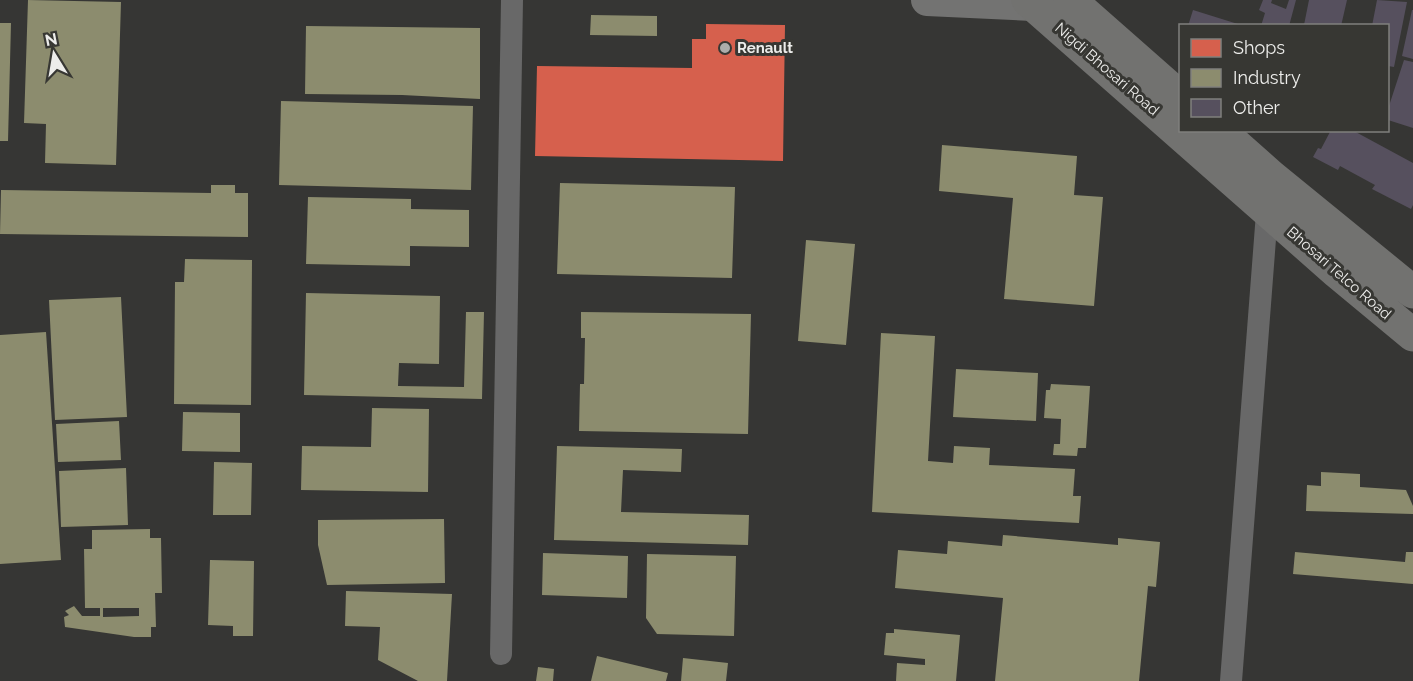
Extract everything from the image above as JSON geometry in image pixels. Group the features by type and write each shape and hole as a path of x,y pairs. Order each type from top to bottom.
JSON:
{"main road":[{"name":"Nigdi Bhosari Road","path":"1070,0 1179,96"},
{"name":"Nigdi Bhosari Road","path":"1037,2 1179,131"},
{"name":"Nigdi Bhosari Road","path":"1180,132 1266,210"},
{"path":"1221,132 1272,177"},
{"name":"Bhosari Telco Road","path":"1272,177 1413,291"},
{"name":"Bhosari Telco Road","path":"1266,210 1413,335"}],"street":[{"path":"501,654 512,0"},
{"path":"927,0 1037,2"},
{"path":"1231,681 1266,210 1272,177"}],"building: Shops":[{"path":"706,24 785,25 783,161 535,156 537,66 692,68 692,39 706,39"}],"building: Industry":[{"path":"28,0 121,2 116,165 45,163 46,124 24,123"},
{"path":"591,15 657,16 657,36 590,35"},
{"path":"0,23 11,23 8,141 0,141"},
{"path":"306,26 480,28 480,99 305,94"},
{"path":"281,101 473,106 471,190 279,185"},
{"path":"942,145 1077,156 1074,195 1103,197 1094,306 1004,299 1013,198 939,191"},
{"path":"560,183 735,187 732,278 557,274"},
{"path":"211,185 235,185 235,193 248,193 248,237 0,234 1,190 211,193"},
{"path":"308,197 411,199 411,209 469,210 469,247 410,246 410,266 306,264"},
{"path":"806,240 855,244 846,345 798,341"},
{"path":"185,259 252,260 251,405 174,404 175,282 184,282"},
{"path":"306,293 440,296 439,364 399,363 398,386 464,387 466,312 484,312 482,399 304,395"},
{"path":"121,297 127,417 55,420 49,300"},
{"path":"581,312 751,314 748,434 579,431 580,384 584,384 585,338 581,338"},
{"path":"46,332 61,560 0,564 0,335"},
{"path":"881,333 935,336 928,461 953,463 954,446 990,448 989,465 1075,469 1073,496 1081,496 1079,523 872,512"},
{"path":"956,369 1038,373 1036,421 953,417"},
{"path":"1051,384 1090,386 1086,448 1078,448 1077,456 1053,455 1054,444 1060,444 1061,419 1044,418 1046,390 1050,390"},
{"path":"372,408 429,409 428,492 301,490 302,446 371,447"},
{"path":"183,412 240,413 240,452 182,451"},
{"path":"119,421 121,460 58,462 56,424"},
{"path":"557,446 682,449 681,472 623,470 621,512 749,515 748,545 554,540"},
{"path":"214,462 252,463 251,515 213,515"},
{"path":"126,468 128,525 61,527 59,471"},
{"path":"1321,472 1360,474 1360,487 1406,490 1413,506 1413,514 1306,511 1307,485 1321,486"},
{"path":"444,519 445,583 327,585 318,545 318,520"},
{"path":"150,529 150,538 161,538 162,593 155,593 156,627 151,627 151,637 134,637 65,627 64,617 69,615 65,611 74,606 82,616 100,616 100,608 85,608 84,549 92,549 92,530","holes":["103,608 139,608 139,616 103,617"]},
{"path":"1003,535 1118,545 1118,538 1160,542 1156,587 1148,586 1139,681 995,681 1003,598 895,588 898,550 947,554 948,541 1002,546"},
{"path":"1295,552 1405,562 1406,552 1413,552 1413,584 1293,574"},
{"path":"543,553 628,556 627,598 542,595"},
{"path":"647,554 736,556 734,636 657,634 646,618"},
{"path":"210,560 254,561 253,636 233,636 233,626 208,625"},
{"path":"346,591 452,594 447,681 418,681 378,660 380,627 345,626"},
{"path":"894,629 960,635 956,681 896,681 897,663 925,665 925,659 884,655 886,633 894,633"},
{"path":"597,656 668,673 666,681 591,681"},
{"path":"683,658 728,663 726,681 681,681"},
{"path":"538,667 554,669 553,681 536,681"}],"building: Other":[{"path":"1263,0 1272,0 1271,3 1286,9 1289,0 1296,0 1290,24 1262,24 1265,13 1259,10"},
{"path":"1309,0 1347,0 1341,24 1304,24"},
{"path":"1377,0 1407,2 1394,67 1389,66 1389,24 1372,24"},
{"path":"1193,10 1238,24 1189,24"},
{"path":"1413,10 1413,59 1402,56"},
{"path":"1404,60 1413,62 1413,128 1389,120 1389,106"},
{"path":"1330,132 1356,132 1413,163 1413,205 1411,209 1372,189 1375,185 1340,166 1338,170 1313,157 1318,148 1321,149"}],"place":[{"name":"Renault","path":"725,48"}]}
